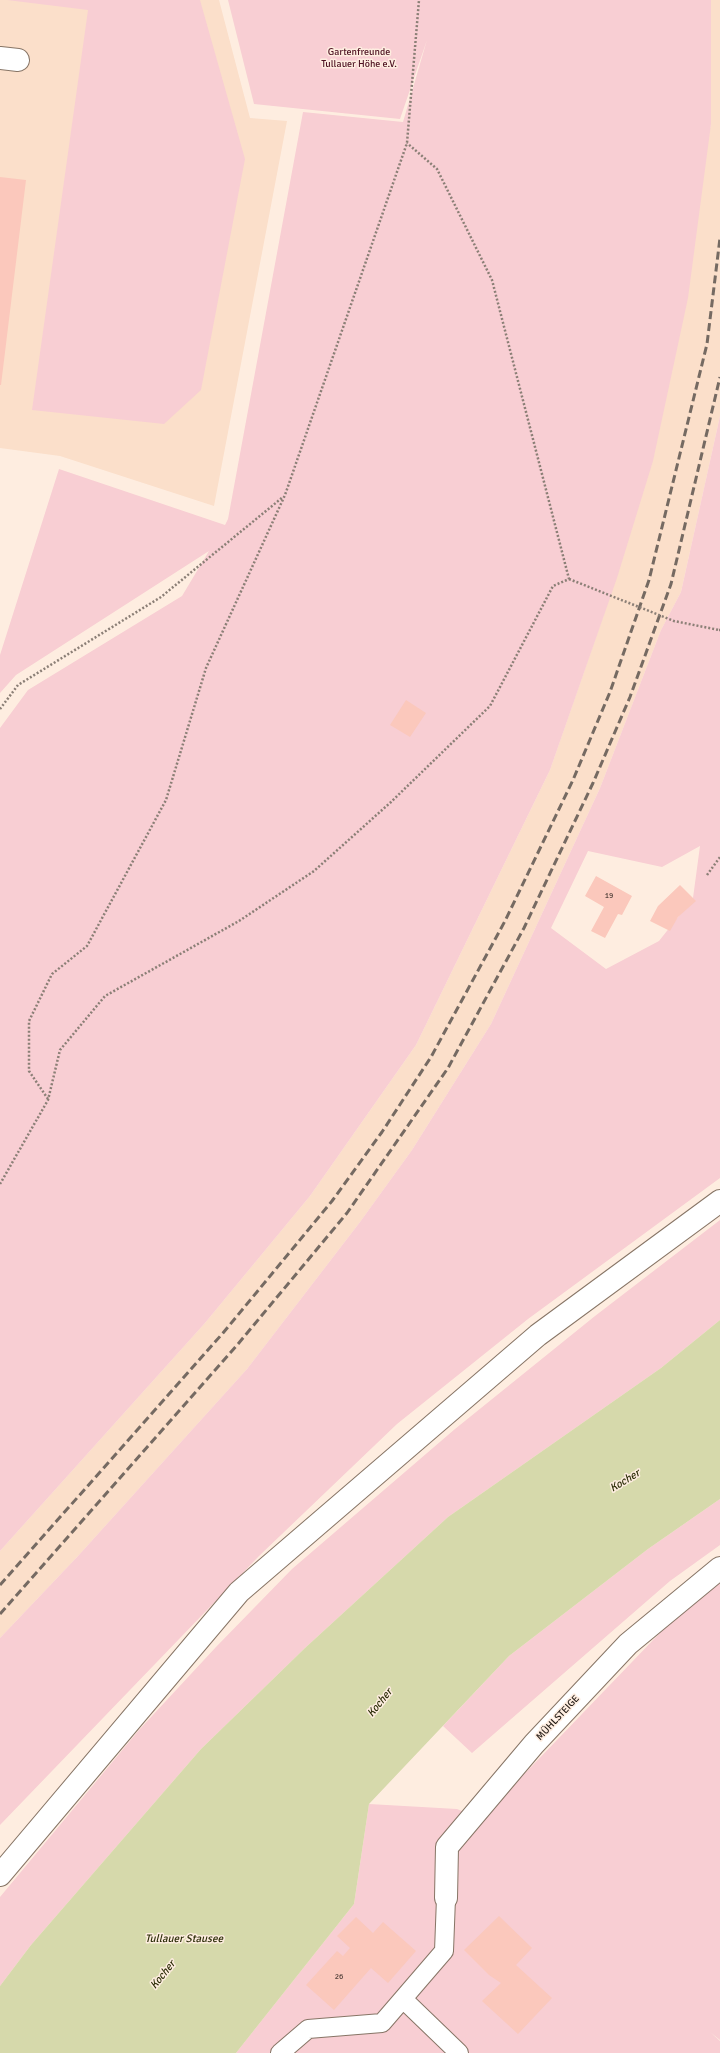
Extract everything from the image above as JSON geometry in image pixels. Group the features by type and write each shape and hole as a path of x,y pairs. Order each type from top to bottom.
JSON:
{"street":[{"path":"0,1875 239,1592 538,1335 720,1201"},
{"name":"MÜHLSTEIGE","path":"446,1898 448,1847 534,1744 628,1644 720,1568"}],"lane":[{"path":"287,2051 308,2028 382,2023 444,1951 446,1898"},
{"path":"403,1999 459,2053"}],"path":[{"path":"48,1100 29,1071 29,1021 52,974 87,946 166,800 206,668 285,495 407,142 419,0"},
{"path":"407,142 437,169 492,280 569,579"},
{"path":"0,709 18,685 161,597 285,495"},
{"path":"0,1184 48,1100 60,1050 105,996 239,921 314,872 391,802 490,706 553,586 569,579 674,621 720,630"},
{"path":"707,875 720,857"}],"shaded area":[{"path":"0,0 219,0 250,118 287,121 214,506 60,456 0,448"},
{"path":"711,0 720,0 720,416 681,592 661,630 600,788 491,1024 412,1150 360,1222 247,1369 78,1556 0,1638 0,1551 205,1323 310,1196 416,1045 550,770 604,614 711,124"}],"green space":[{"path":"7,0 200,0 245,159 201,390 164,424 32,410 88,10"},
{"name":"Gartenfreunde Tullauer Höhe e.V.","path":"228,0 711,0 711,124 688,298 653,461 617,578 550,770 416,1045 310,1196 205,1323 0,1551 0,728 28,690 182,596 209,551 16,675 0,693 0,655 59,469 225,525 228,519 303,112 403,122 427,40 400,119 254,104"},
{"path":"720,416 720,1178 528,1319 397,1424 259,1556 0,1825 0,1638 78,1556 247,1369 360,1222 412,1150 491,1024 600,788 661,630 681,592","holes":["700,846 693,898 659,941 606,969 551,928 588,851 662,867"]},
{"path":"720,1220 720,1320 661,1368 448,1517 305,1648 201,1749 31,1945 0,1986 0,1897 139,1730 216,1647 292,1569 455,1429 595,1316"},
{"path":"720,1499 720,1545 670,1581 472,1753 443,1726 509,1656 648,1549"},
{"path":"720,1583 720,2040 710,2032 720,2041 720,2053 236,2053 354,1904 369,1804 457,1809 481,1819 681,1611"}],"water":[{"path":"720,1320 720,1499 648,1549 509,1656 369,1804 354,1904 236,2053 0,2053 0,1986 31,1945 201,1749 305,1648 448,1517 661,1368"}],"building":[{"path":"0,177 26,180 1,385 0,385"},
{"path":"406,700 426,713 410,737 390,725"},
{"path":"596,876 632,896 622,915 618,914 605,938 591,931 604,907 585,896"},
{"path":"680,885 696,901 678,917 670,931 650,921 658,906"},
{"path":"499,1916 532,1948 516,1965 552,1998 518,2034 482,2001 501,1983 489,1975 464,1950"},
{"path":"356,1917 373,1933 383,1922 416,1951 388,1983 371,1968 334,2010 306,1985 337,1951 343,1956 350,1948 337,1936"}],"railway":[{"path":"0,1585 223,1333 332,1201 382,1132 431,1057 505,921 573,780 610,692 649,580 707,344 720,238"},
{"path":"0,1614 238,1344 347,1213 448,1068 524,928 593,783 630,697 671,584 720,377"}],"water label":[{"name":"Kocher","path":"625,1481"},
{"name":"Kocher","path":"380,1703"},
{"name":"Tullauer Stausee","path":"184,1939"},
{"name":"Kocher","path":"163,1975"}]}
